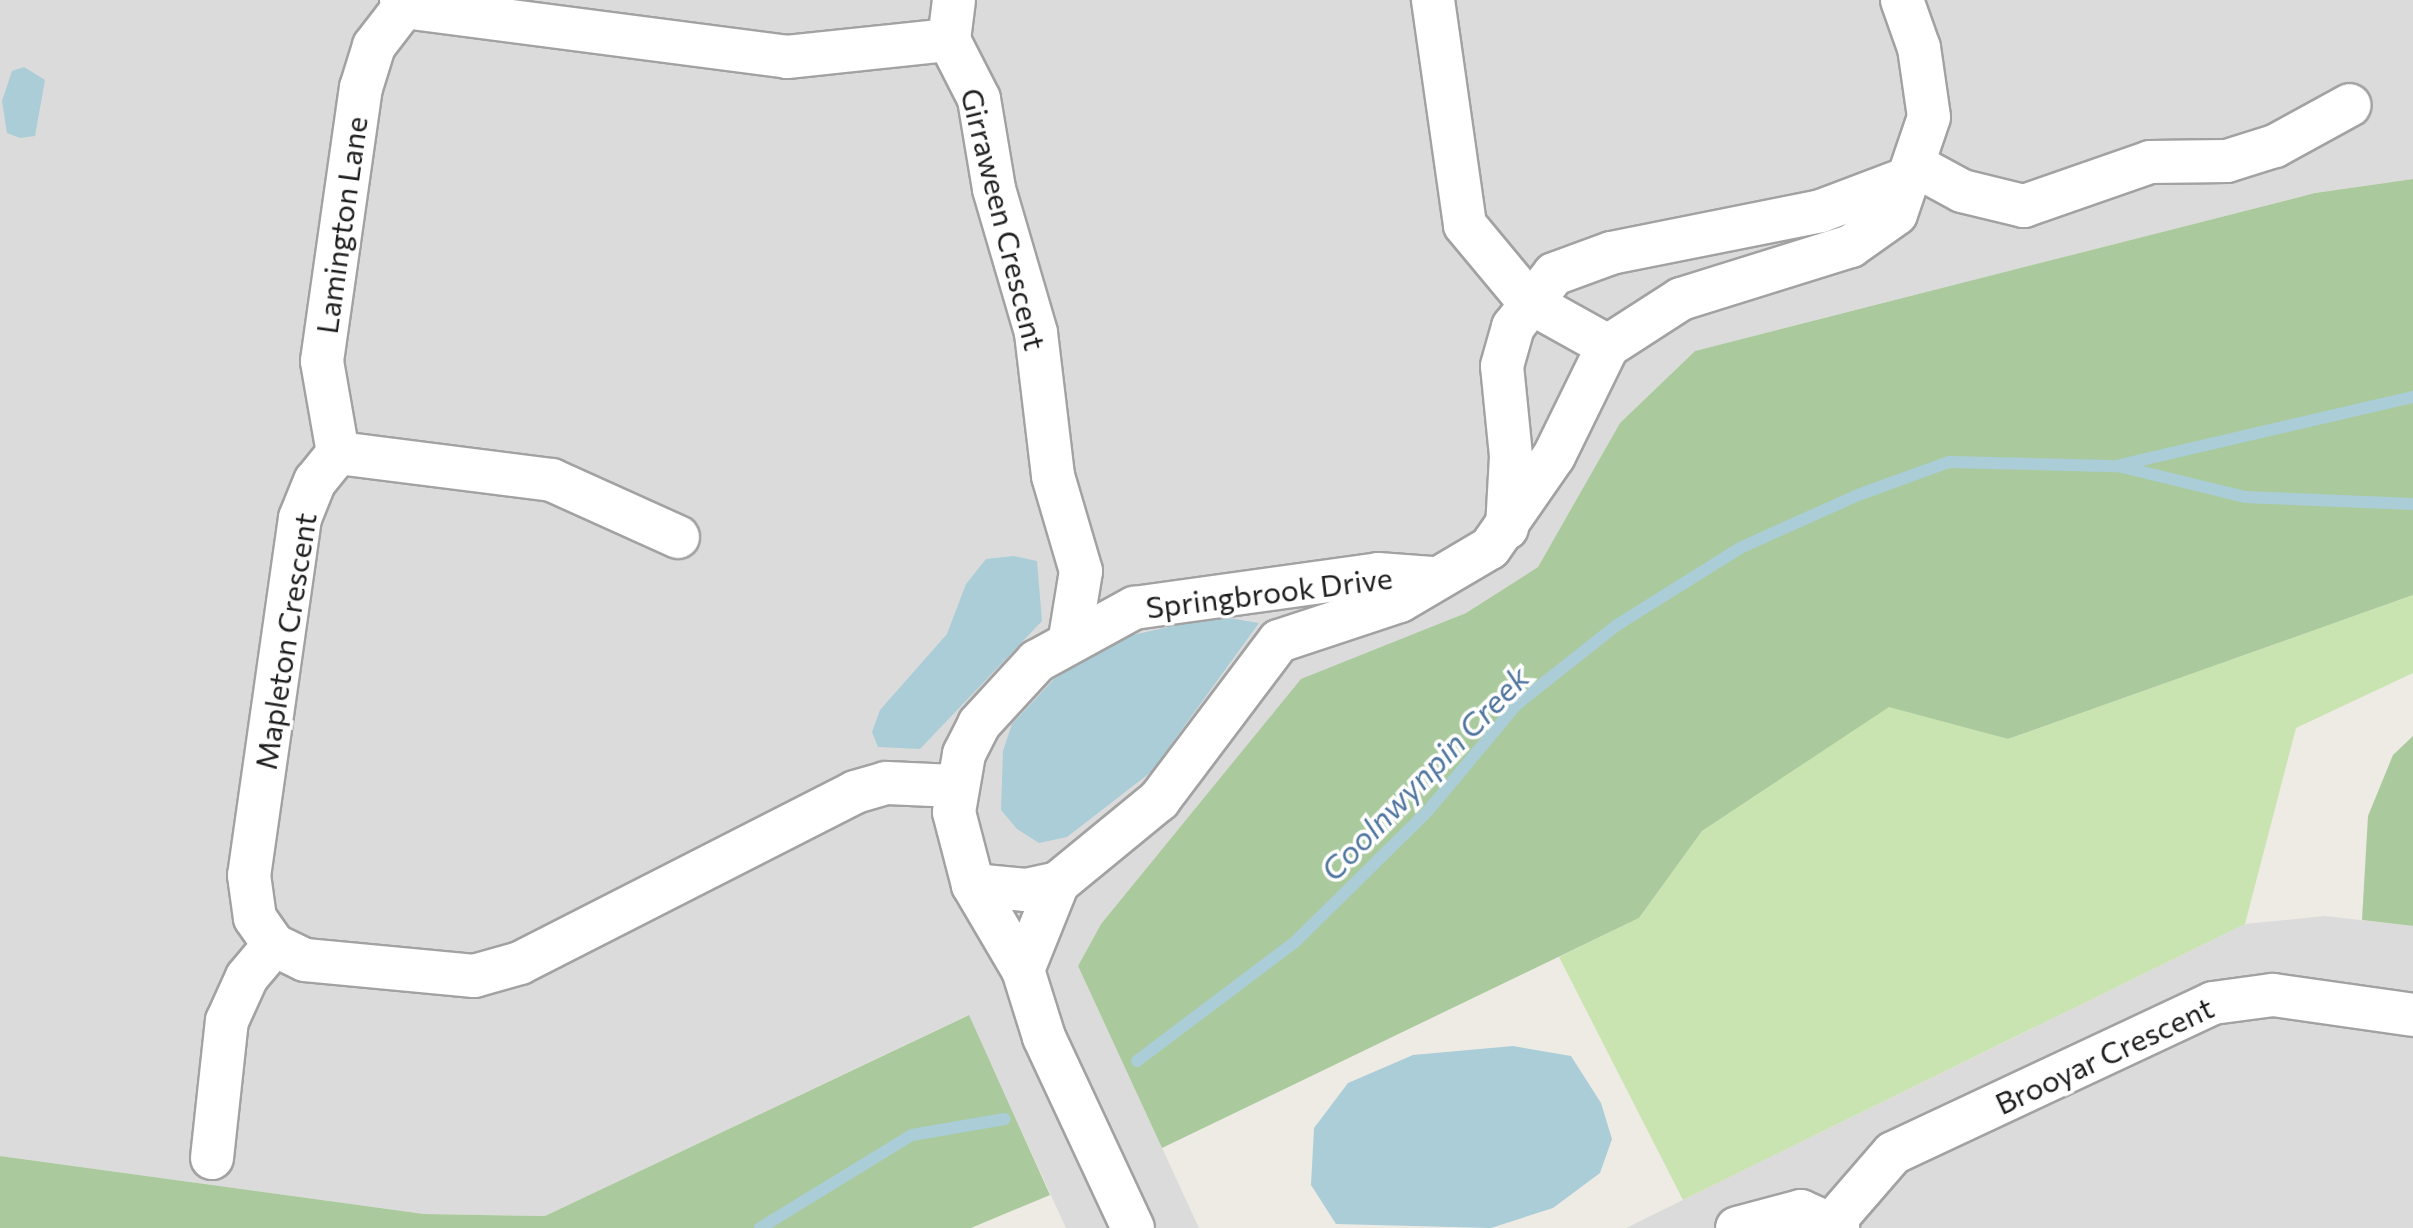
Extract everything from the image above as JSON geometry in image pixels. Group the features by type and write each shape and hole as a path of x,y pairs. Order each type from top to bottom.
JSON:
{"street":[{"path":"1433,0 1465,225 1529,302 1608,346 1681,299 1786,270 1874,235 1896,214 1925,145 1927,91 1902,0"},
{"name":"Girraween Crescent","path":"402,3 787,57 951,20 979,99 994,189 1036,333 1053,476 1081,571 1070,638"},
{"name":"Lamington Lane","path":"338,453 322,361 358,103 374,46 402,3"},
{"path":"1507,529 1511,456 1502,366 1529,302 1554,274 1611,253 1806,215 1912,172 1982,199 2024,206 2150,162 2227,161 2275,146 2350,105"},
{"name":"Springbrook Drive","path":"1023,970 1058,883 1159,800 1213,734 1246,675 1279,641 1400,601 1432,578 1479,557 1507,529 1554,456 1608,346"},
{"path":"338,453 552,480 678,537"},
{"name":"Mapleton Crescent","path":"274,945 255,918 249,875 300,518 315,481 338,453"},
{"path":"1081,571 1134,608"},
{"name":"Springbrook Drive","path":"1133,1228 1044,1037 1023,970 973,885 958,835 956,786 979,724 1037,661 1070,638 1134,608 1378,574 1432,578"},
{"path":"212,1158 227,1021 247,977 274,945 336,965 474,976 520,963 855,792 886,783 956,786"},
{"path":"973,885 1026,890 1058,883"},
{"name":"Brooyar Crescent","path":"1836,1224 1893,1153 2213,1003 2273,995 2413,1015"},
{"path":"1737,1228 1801,1211 1836,1224"}],"shaded area":[{"path":"0,0 2413,0 2413,179 2315,193 1695,351 1620,423 1538,567 1466,613 1301,680 1101,924 1078,966 1199,1228 1066,1228 968,1015 545,1216 424,1214 0,1156"},
{"path":"2325,916 2413,926 2413,1228 1626,1228 2245,924"}],"green space":[{"path":"2413,179 2413,595 2008,739 1889,707 1702,831 1639,918 1162,1148 1078,966 1101,924 1301,679 1466,613 1538,567 1620,423 1695,351 2315,193"},
{"path":"2413,595 2413,673 2296,728 2245,924 1683,1200 1559,957 1639,918 1702,831 1889,706 2008,739"},
{"path":"2413,736 2413,926 2362,920 2368,816 2393,755"},
{"path":"969,1015 1050,1195 971,1228 0,1228 0,1156 424,1214 545,1216"}],"water":[{"path":"24,67 45,80 35,136 20,138 7,133 2,101 12,71"},
{"path":"1014,556 1037,561 1042,621 920,749 878,747 872,732 880,710 947,634 966,584 986,559"},
{"path":"1217,616 1259,623 1151,772 1067,837 1039,843 1017,829 1001,810 1003,751 1012,724 1054,679 1115,639"},
{"path":"1513,1046 1571,1056 1601,1103 1612,1139 1600,1173 1553,1208 1491,1228 1336,1224 1311,1185 1314,1128 1348,1083 1413,1055"}],"waterway":[{"path":"2120,465 2413,397"},
{"name":"Coolnwynpin Creek","path":"1137,1061 1296,941 1427,812 1516,705 1617,625 1740,548 1858,495 1949,462 2118,466 2245,497 2413,504"},
{"name":"Coolnwynpin Creek","path":"760,1228 912,1135 1005,1119"}]}
